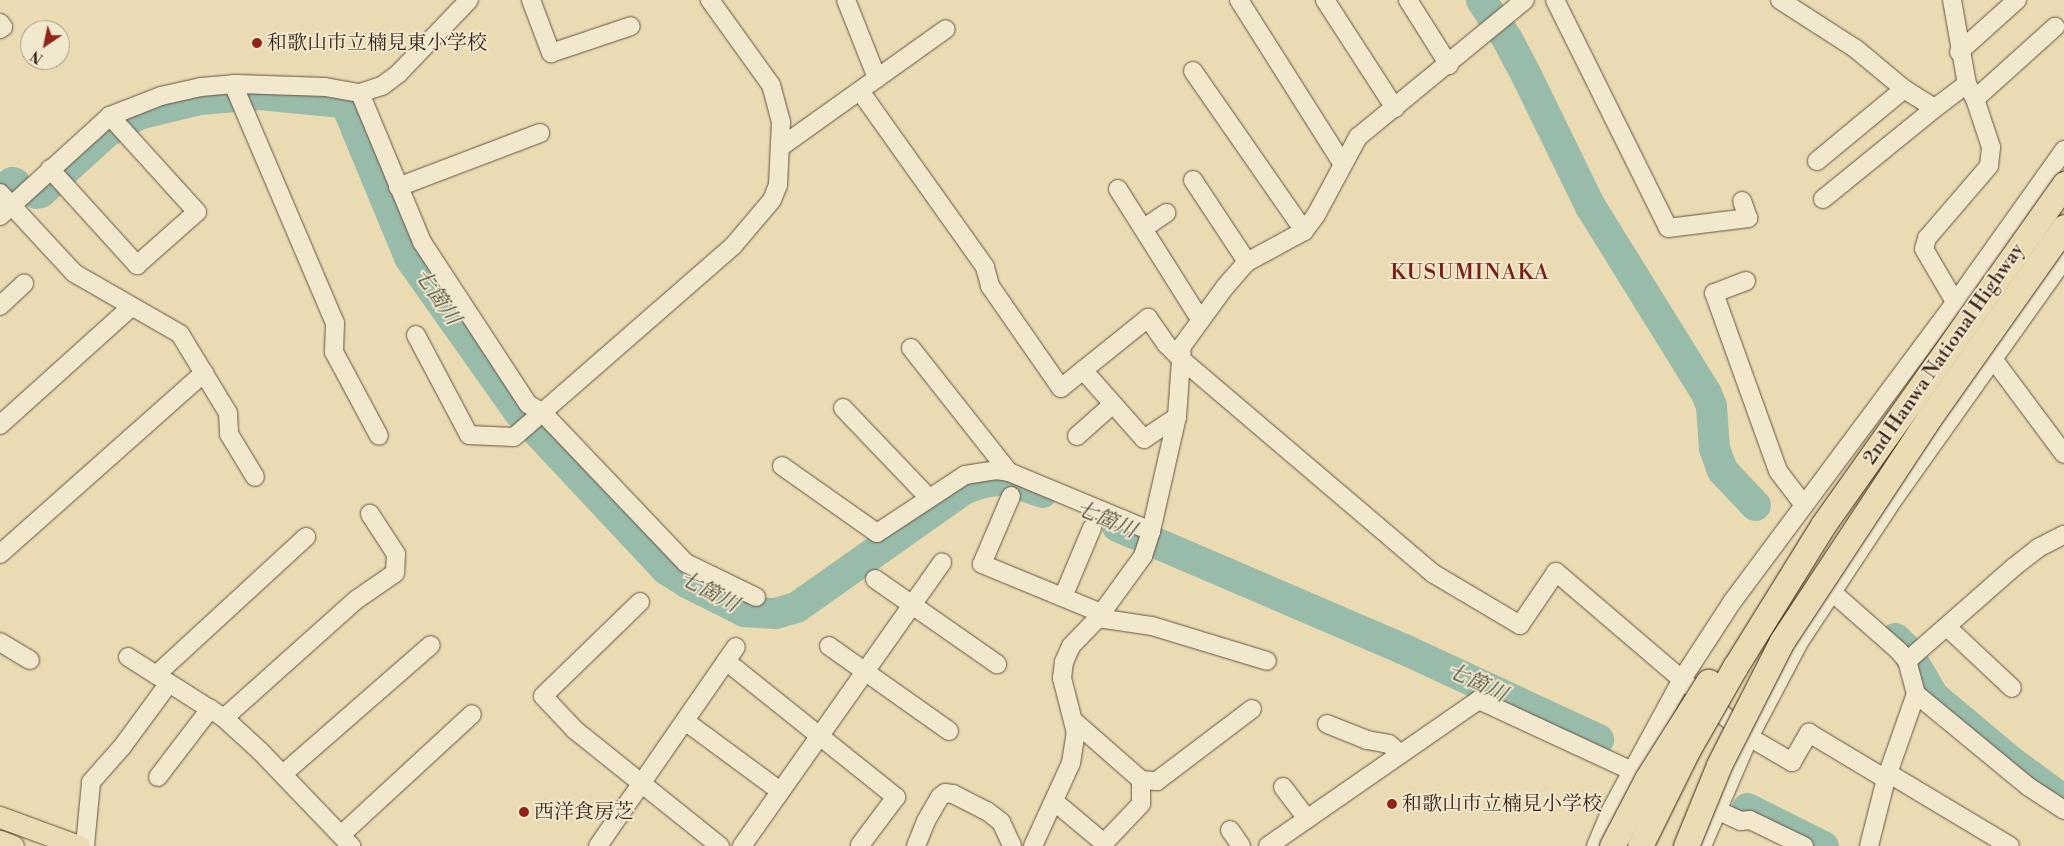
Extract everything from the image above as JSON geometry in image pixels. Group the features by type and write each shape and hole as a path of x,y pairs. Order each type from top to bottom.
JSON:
{"highway":[{"name":"2nd Hanwa National Highway","path":"1823,525 2064,184"},
{"name":"2nd Hanwa National Highway","path":"1929,418 2064,227"},
{"path":"1658,846 1701,757 1747,675 1847,523 1929,418"},
{"path":"1686,846 1719,765 1782,642 1929,418"},
{"path":"1612,846 1647,779 1722,660 1792,562 1823,525"},
{"path":"1640,846 1688,749 1823,525"}],"main road":[{"path":"0,816 79,846"},
{"path":"0,841 13,846"}],"street":[{"path":"255,477 229,434 228,413 180,334 74,273 4,202 56,176 116,123 161,96 201,87 236,92 325,87 360,93 382,86 399,73 469,0"},
{"path":"531,0 552,53 631,26"},
{"path":"416,335 469,435 514,437 733,246 772,200 778,185 782,146 782,122 771,85 710,0"},
{"path":"846,0 877,78"},
{"path":"1239,0 1342,163"},
{"path":"1325,0 1395,108"},
{"path":"1408,0 1449,65"},
{"path":"1033,846 1055,802 1071,763 1076,733 1075,722 1062,678 1064,662 1071,646 1099,615 1143,556 1149,538 1177,417 1182,346 1200,318 1247,262 1304,231 1316,215 1342,163 1358,137 1449,65 1525,0"},
{"path":"1554,0 1668,228 1748,218 1742,201"},
{"path":"1780,0 1856,49 1904,89 1935,108"},
{"path":"1952,0 1959,52 1967,84 1975,99 1991,147 1989,166 1927,238 1924,249 1993,360 2064,454"},
{"path":"1959,52 2017,0"},
{"path":"0,24 3,27 0,29"},
{"path":"1975,99 2055,27"},
{"path":"782,146 946,29"},
{"path":"1193,71 1304,231"},
{"path":"1823,200 1967,84"},
{"path":"1816,161 1904,89"},
{"path":"860,90 985,267 990,286 1061,388 1148,318 1166,344 1181,359 1434,574 1520,625 1556,572 1749,737 1792,762 1809,733 2010,846"},
{"path":"236,92 334,323 334,352 379,436"},
{"path":"360,93 422,242 528,404 533,421 686,563 756,597"},
{"path":"56,176 137,265 197,212 116,123"},
{"path":"398,187 540,133"},
{"path":"1596,846 1610,810 1682,679 1732,602 1956,303 2064,150"},
{"path":"1193,180 1247,262"},
{"path":"1118,189 1200,318"},
{"path":"1144,228 1166,213"},
{"path":"1702,846 1749,737 1799,642 1895,497 2064,259"},
{"path":"1746,281 1714,293 1778,471 1804,505"},
{"path":"0,306 24,284"},
{"path":"0,425 131,307"},
{"path":"911,348 1008,472"},
{"path":"1084,370 1144,439 1177,417"},
{"path":"0,554 204,373"},
{"path":"1077,436 1113,404"},
{"path":"843,408 930,498"},
{"path":"782,466 877,533 964,475 986,471 1008,472 1149,538"},
{"path":"1011,496 982,564 1063,597 1099,615 1152,626 1267,661"},
{"path":"158,777 217,714 356,600 395,573 396,554 370,514"},
{"path":"1063,597 1092,528"},
{"path":"1911,658 2014,567 2038,548 2064,535"},
{"path":"85,846 91,782 122,747 163,679 306,537"},
{"path":"742,846 942,563"},
{"path":"875,579 996,664"},
{"path":"1831,591 1911,658 1916,694 1887,776 1868,846"},
{"path":"640,602 544,696 574,730 720,846"},
{"path":"1947,627 2012,688"},
{"path":"0,642 30,660"},
{"path":"282,774 431,645"},
{"path":"829,646 949,731"},
{"path":"598,846 731,654 820,734 896,797 860,845"},
{"path":"128,657 217,714 282,774 346,840 472,714"},
{"path":"1916,694 2029,787 2064,810"},
{"path":"1268,846 1478,700 1632,771"},
{"path":"1075,722 1141,780 1157,781 1252,709"},
{"path":"685,721 780,791"},
{"path":"1327,724 1368,740 1389,744 1400,754"},
{"path":"1055,802 1104,843 1142,804 1141,780"},
{"path":"1283,788 1307,819"},
{"path":"916,846 926,821 940,797 945,793 953,794 987,811 1001,822 1012,846"},
{"path":"1717,810 1741,821 1750,820 1804,846"},
{"path":"1230,830 1241,846"}],"waterway":[{"path":"1481,0 1507,39 1590,206 1706,393 1711,406 1714,448 1722,470 1755,505"},
{"name":"七箇川","path":"36,193 40,192 106,132 138,114 199,99 259,94 342,102 347,107 409,257 518,411 666,569 688,583 744,611 775,613 796,607 965,488 983,482 1004,479 1042,492"},
{"name":"七箇川","path":"0,193 12,182 15,183"},
{"name":"七箇川","path":"1117,526 1404,649 1598,739"},
{"path":"1895,638 1905,648 1933,696 2012,762 2064,800"},
{"name":"七箇川","path":"1747,808 1823,846"}],"place":[{"name":"和歌山市立楠見東小学校","path":"257,43"},
{"name":"和歌山市立楠見小学校","path":"1392,804"},
{"name":"西洋食房芝","path":"524,812"}],"district":[{"name":"KUSUMINAKA","path":"1470,273"}]}
